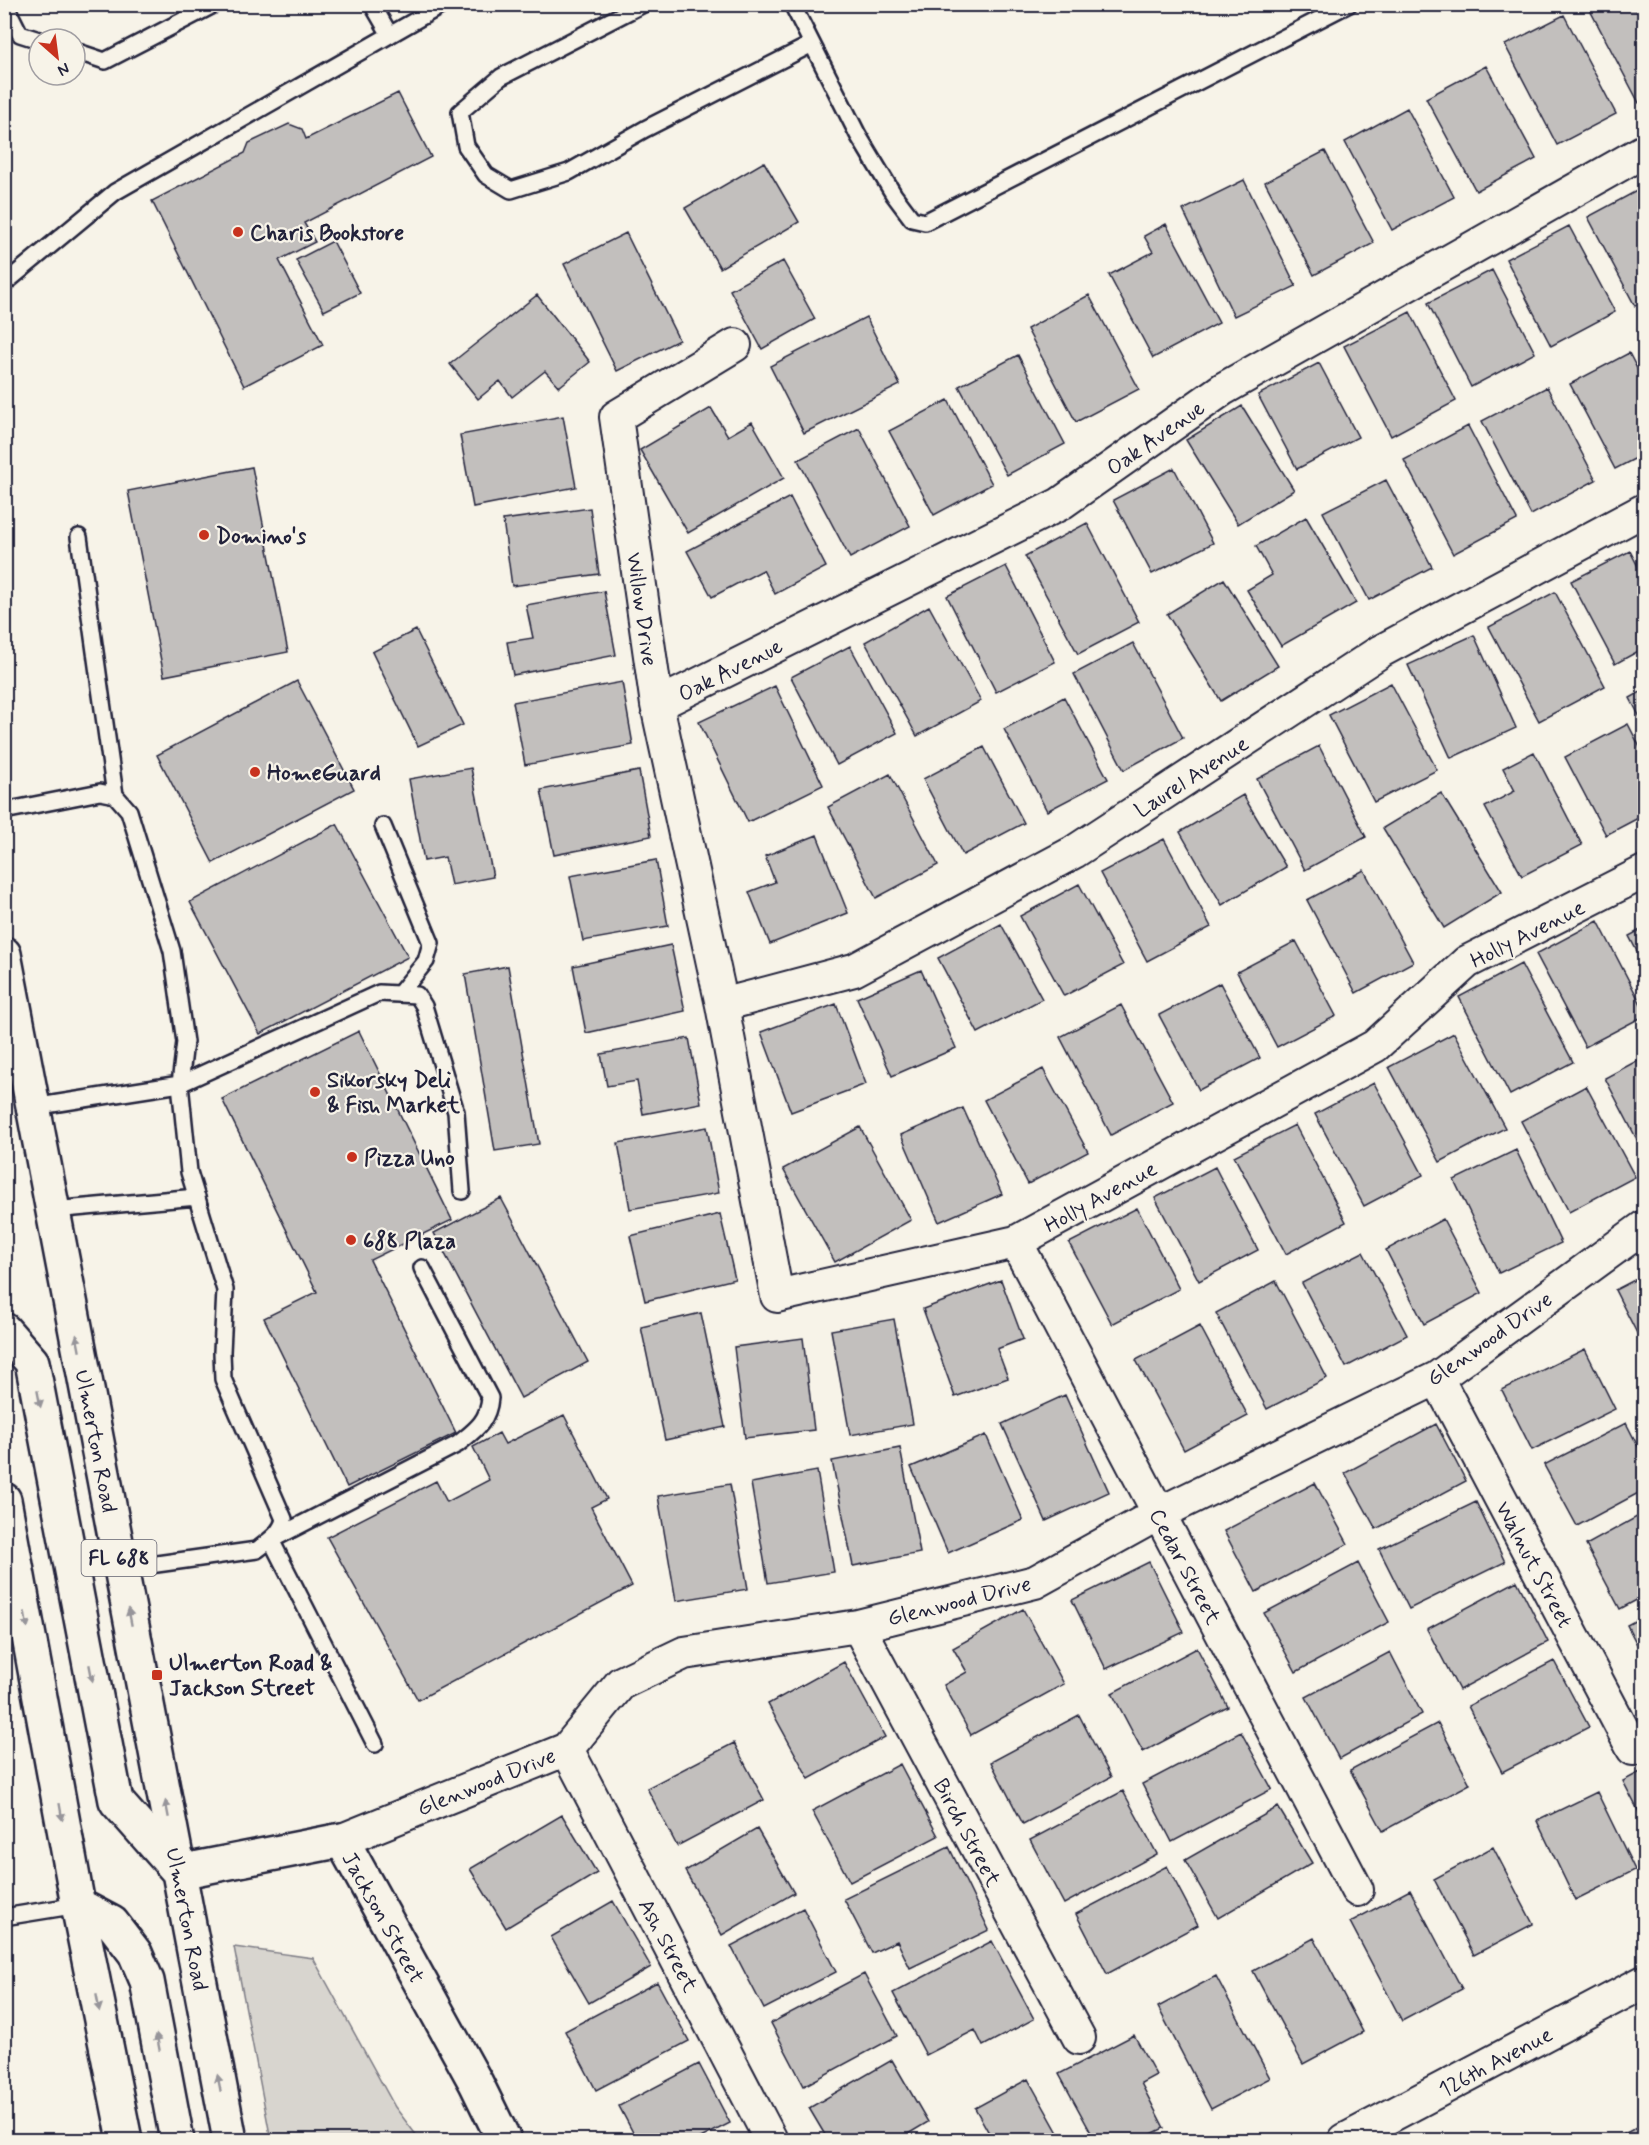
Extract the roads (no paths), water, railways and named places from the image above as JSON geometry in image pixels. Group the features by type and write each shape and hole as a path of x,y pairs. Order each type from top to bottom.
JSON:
{"main road":[{"name":"Ulmerton Road","path":"4,954 230,2140"},
{"path":"4,1330 32,1362 116,1800 179,1872"},
{"path":"4,1500 78,1905 125,2140"},
{"name":"Jackson Street","path":"179,1872 342,1840 476,2084 504,2140"},
{"path":"78,1905 112,1923 135,1953 147,1981 177,2140"}],"street":[{"name":"Oak Avenue","path":"657,705 1060,504 1223,389 1644,151"},
{"name":"Willow Drive","path":"722,1005 657,705 616,417 735,345"},
{"name":"Laurel Avenue","path":"722,1005 854,970 1064,858 1381,651 1644,510"},
{"name":"Holly Avenue","path":"722,1005 777,1296 1016,1242 1376,1046 1467,962 1644,872"},
{"name":"Glenwood Drive","path":"342,1840 567,1749 621,1683 684,1653 858,1626 1035,1582 1158,1514 1437,1378 1644,1227"},
{"name":"Cedar Street","path":"1016,1242 1357,1890"},
{"name":"Walnut Street","path":"1437,1378 1633,1749"},
{"name":"Birch Street","path":"858,1626 1079,2038"},
{"name":"Ash Street","path":"567,1749 771,2140"},
{"name":"126th Avenue","path":"1345,2140 1644,1982"}],"lane":[{"path":"5,4 21,34 27,36"},
{"path":"87,55 105,61 215,4"},
{"path":"372,4 390,35"},
{"path":"4,284 115,192 444,4"},
{"path":"643,4 501,77 460,112 466,146 486,175 510,190 569,171 645,129 812,44"},
{"path":"792,4 858,135 894,195 912,219 925,222 1349,4"},
{"path":"79,537 115,795 129,811 172,951 185,1042 180,1084 189,1172 225,1290 223,1379 284,1519 282,1528 271,1540"},
{"path":"4,811 100,792 115,795"},
{"path":"383,826 431,943 426,961 400,993"},
{"path":"33,1107 180,1084 379,993 417,994 424,1006 456,1112 462,1191"},
{"path":"53,1210 197,1197"},
{"path":"121,1569 257,1550 271,1540 458,1444 478,1428 489,1411 490,1398 422,1269"},
{"path":"271,1540 375,1744"},
{"path":"4,1917 78,1905"}],"place":[{"name":"Charis Bookstore","path":"238,232"},
{"name":"Domino's","path":"204,535"},
{"name":"HomeGuard","path":"255,772"},
{"name":"Sikorsky Deli & Fish Market","path":"315,1092"},
{"name":"Pizza Uno","path":"352,1157"},
{"name":"688 Plaza","path":"351,1240"},
{"name":"Ulmerton Road & Jackson Street","path":"157,1675"}]}
